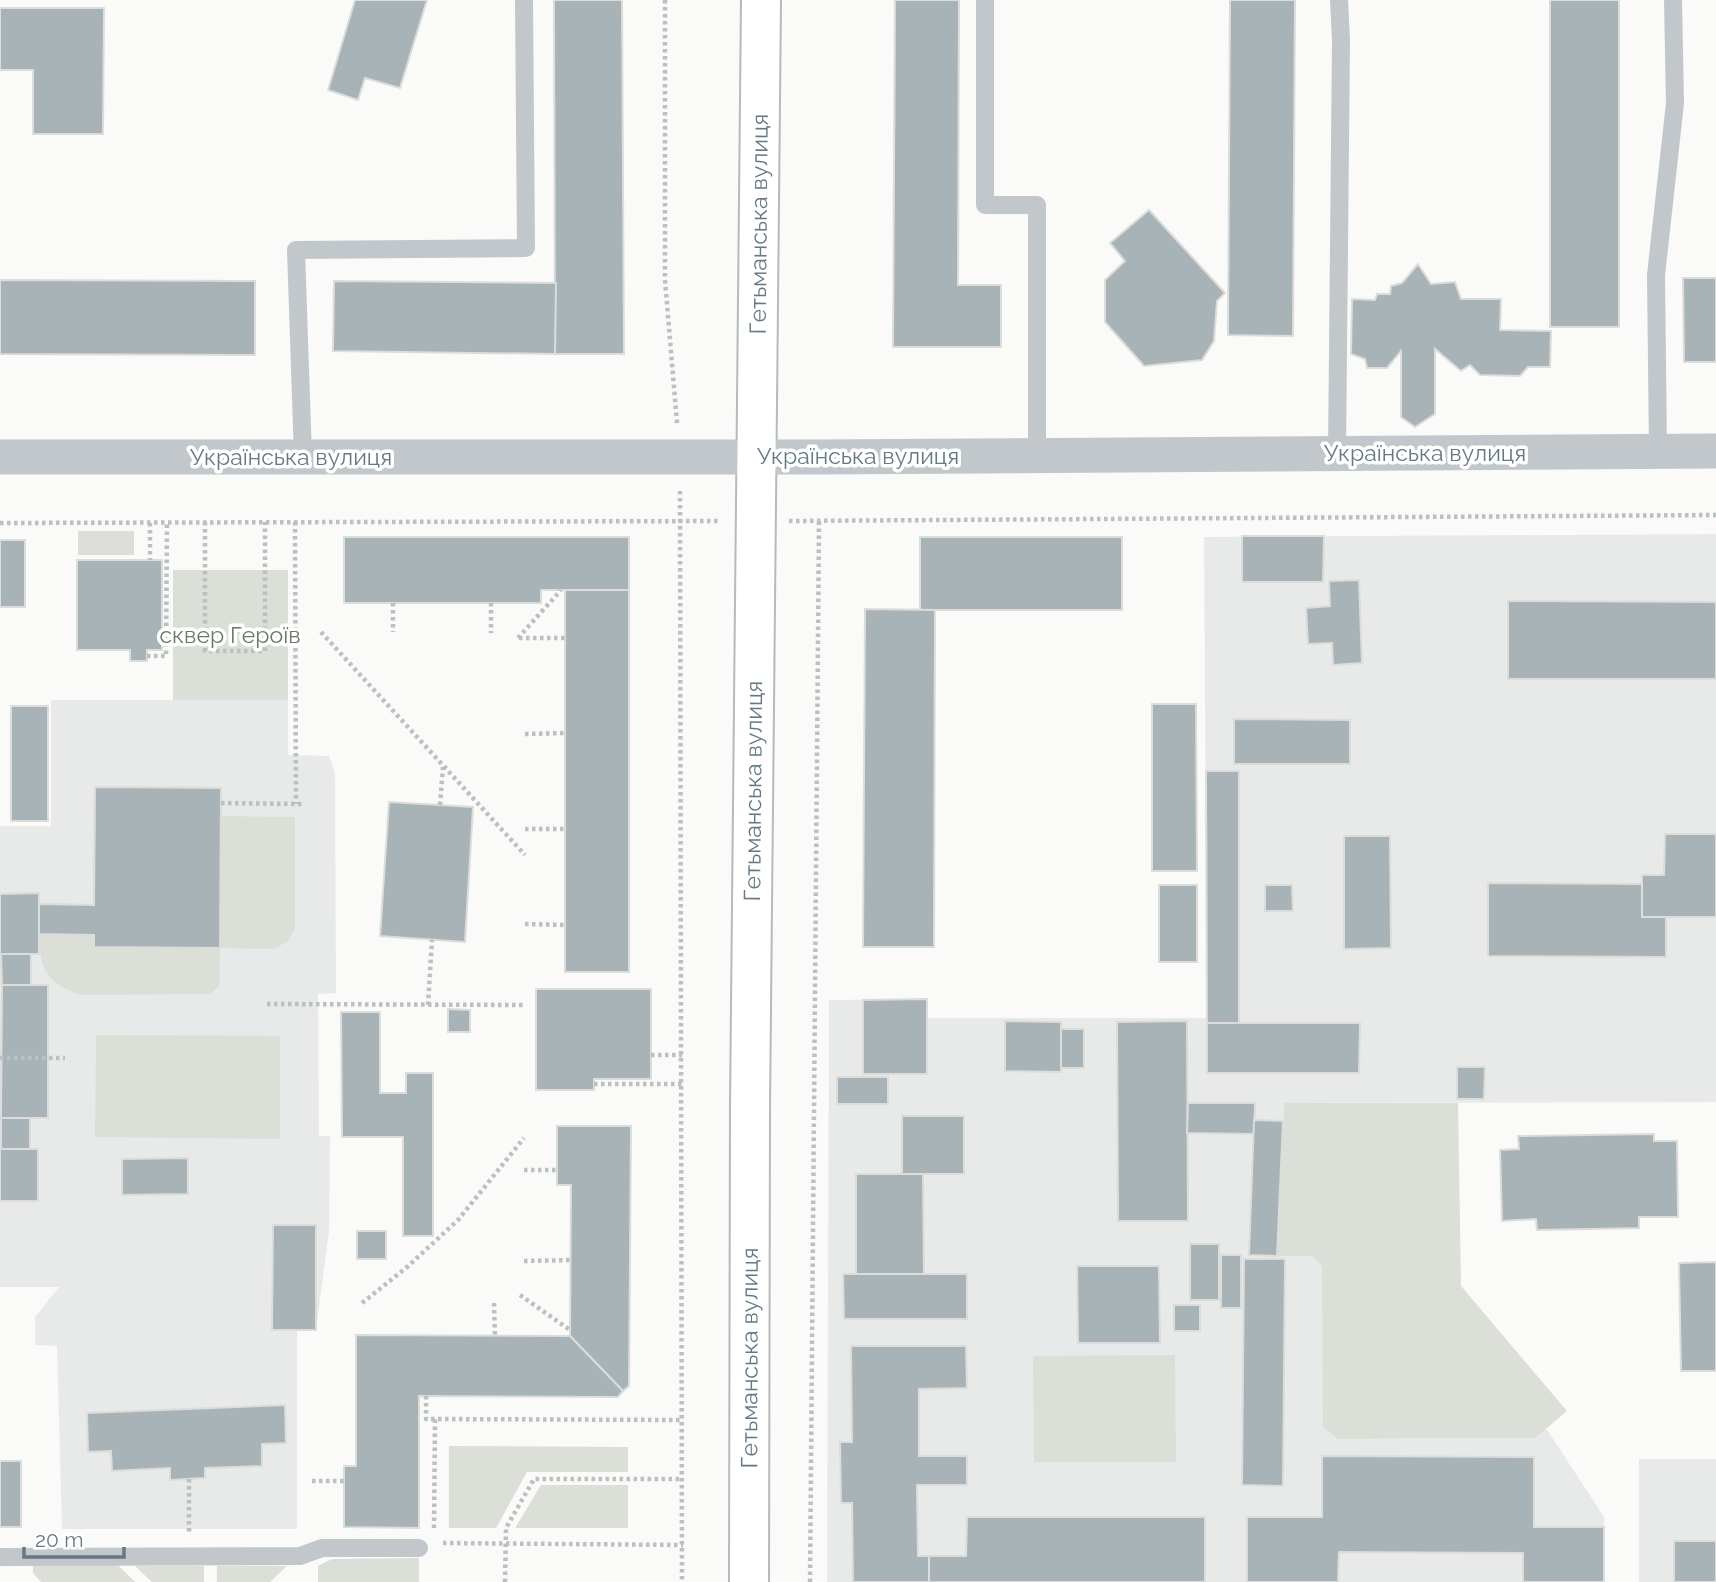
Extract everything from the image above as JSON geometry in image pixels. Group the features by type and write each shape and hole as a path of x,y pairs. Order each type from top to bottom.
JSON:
{"highway":[{"name":"Гетьманська вулиця","path":"749,1582 750,1107 761,0"}],"street":[{"name":"Українська вулиця","path":"0,457 755,457 1716,451"}],"lane":[{"path":"303,457 296,250 526,248 524,0"},
{"path":"985,0 985,205 1037,205 1037,456"},
{"path":"1337,454 1341,40 1339,0"},
{"path":"1658,451 1656,275 1675,103 1673,0"},
{"path":"0,1557 300,1556 322,1548 427,1546"}],"path":[{"path":"665,0 665,281 680,457 682,1582"},
{"path":"810,1582 819,520 1716,515"},
{"path":"0,523 680,520"},
{"path":"150,522 150,560"},
{"path":"146,656 166,656 167,522"},
{"path":"205,522 205,651 265,651 265,522"},
{"path":"295,522 296,804"},
{"path":"561,590 518,638 565,638"},
{"path":"393,603 393,632"},
{"path":"491,603 491,633"},
{"path":"321,632 525,856"},
{"path":"525,734 565,733"},
{"path":"440,805 443,767"},
{"path":"220,803 304,804"},
{"path":"525,829 565,829"},
{"path":"525,924 565,925"},
{"path":"428,1005 432,940"},
{"path":"267,1004 525,1004"},
{"path":"650,1055 682,1055"},
{"path":"0,1058 65,1058"},
{"path":"594,1084 682,1084"},
{"path":"362,1303 406,1268 458,1220 524,1138"},
{"path":"524,1170 557,1170"},
{"path":"524,1261 570,1260"},
{"path":"520,1295 570,1330"},
{"path":"494,1303 495,1336"},
{"path":"426,1396 426,1419 682,1420"},
{"path":"435,1419 427,1546 683,1545"},
{"path":"189,1479 189,1556"},
{"path":"505,1582 506,1528 534,1479 682,1479"},
{"path":"312,1481 344,1481"}],"shaded area":[{"path":"1716,534 1716,1102 1284,1103 1277,1256 1312,1256 1323,1266 1323,1427 1339,1439 1534,1438 1546,1428 1604,1517 1604,1582 827,1582 829,1000 927,999 928,1018 1207,1018 1204,537"},
{"path":"51,700 288,700 288,755 329,756 335,773 336,993 318,994 319,1136 330,1136 329,1231 316,1330 297,1331 297,1529 62,1529 57,1346 35,1345 35,1317 59,1287 0,1287 0,826 51,826"},
{"path":"1639,1459 1716,1459 1716,1582 1639,1582"}],"green space":[{"path":"78,531 134,531 134,555 78,555"},
{"name":"сквер Героїв","path":"173,570 288,570 288,700 173,700"},
{"path":"221,816 295,817 295,929 287,942 273,949 220,948 219,987 210,994 80,995 53,980 43,966 39,934 94,935 94,947 219,948"},
{"path":"96,1035 280,1036 280,1139 95,1137"},
{"path":"1284,1103 1458,1103 1461,1286 1567,1411 1535,1438 1338,1439 1323,1427 1322,1266 1312,1256 1277,1256"},
{"path":"1175,1355 1176,1462 1034,1462 1033,1356"},
{"path":"449,1446 628,1447 628,1472 527,1472 496,1528 449,1528"},
{"path":"541,1485 628,1485 628,1528 515,1528"},
{"path":"419,1558 419,1582 318,1582 318,1566 332,1559"},
{"path":"33,1565 118,1565 135,1582 41,1582 33,1573"},
{"path":"135,1566 204,1566 204,1582 152,1582"},
{"path":"217,1566 287,1566 270,1582 217,1582"}],"building":[{"path":"355,0 427,0 400,88 365,78 358,100 328,90"},
{"path":"554,0 622,0 624,354 555,354"},
{"path":"895,0 959,0 958,285 1001,285 1001,347 893,347"},
{"path":"1230,0 1295,0 1293,336 1228,335"},
{"path":"1550,0 1619,0 1619,327 1550,327"},
{"path":"0,8 104,8 103,134 33,134 33,70 0,70"},
{"path":"1149,210 1225,293 1217,301 1214,341 1202,360 1144,366 1105,322 1105,280 1125,261 1110,243"},
{"path":"1418,264 1431,284 1455,282 1461,299 1501,299 1500,330 1551,331 1550,367 1528,367 1520,376 1480,375 1470,365 1461,371 1435,349 1435,414 1415,427 1401,417 1401,351 1387,368 1367,368 1365,359 1351,354 1352,299 1375,300 1377,294 1390,294 1391,286 1402,283"},
{"path":"1683,278 1716,278 1716,362 1684,362"},
{"path":"0,280 255,281 255,355 0,354"},
{"path":"334,281 556,283 555,354 333,351"},
{"path":"1242,536 1324,536 1323,582 1242,582"},
{"path":"344,537 629,537 629,590 541,590 541,603 344,603"},
{"path":"920,537 1122,537 1122,610 920,610"},
{"path":"0,540 25,540 25,607 0,607"},
{"path":"77,560 162,560 162,650 147,650 147,661 130,661 130,650 77,650"},
{"path":"1359,580 1362,663 1333,665 1332,643 1308,644 1306,608 1330,606 1329,581"},
{"path":"565,590 629,590 629,972 565,972"},
{"path":"1508,601 1716,602 1716,679 1508,679"},
{"path":"865,609 935,610 934,947 863,947"},
{"path":"1152,704 1196,704 1197,871 1152,871"},
{"path":"11,706 48,706 48,821 11,821"},
{"path":"1234,719 1350,720 1350,764 1234,764"},
{"path":"1206,771 1239,771 1239,1023 1207,1023"},
{"path":"95,787 221,788 220,948 94,947 94,935 39,934 39,954 31,954 31,985 48,985 48,1118 30,1118 30,1149 38,1149 38,1201 0,1201 0,894 39,893 39,904 94,905"},
{"path":"95,787 221,788 220,948 94,947 94,935 39,934 39,904 94,905"},
{"path":"389,802 473,807 465,942 380,936"},
{"path":"1665,834 1716,834 1716,917 1642,917 1642,875 1664,875"},
{"path":"1344,836 1390,836 1391,948 1344,949"},
{"path":"1488,883 1642,884 1642,917 1666,917 1666,957 1488,956"},
{"path":"1159,885 1197,885 1197,962 1159,962"},
{"path":"1265,885 1292,885 1293,911 1265,911"},
{"path":"39,893 39,954 0,954 0,894"},
{"path":"1,954 31,954 31,985 2,985"},
{"path":"2,985 48,985 48,1118 1,1118"},
{"path":"536,989 651,989 651,1079 594,1079 594,1090 536,1090"},
{"path":"927,999 927,1074 863,1074 863,1000"},
{"path":"448,1009 470,1010 470,1032 448,1032"},
{"path":"341,1012 380,1012 380,1093 406,1093 406,1073 433,1073 433,1236 403,1236 403,1137 342,1137"},
{"path":"1005,1021 1061,1022 1061,1072 1005,1071"},
{"path":"1187,1021 1188,1221 1118,1221 1117,1022"},
{"path":"1207,1023 1360,1023 1359,1073 1207,1073"},
{"path":"1061,1029 1084,1029 1084,1068 1061,1068"},
{"path":"1457,1067 1485,1067 1484,1099 1457,1099"},
{"path":"837,1077 888,1077 888,1104 837,1104"},
{"path":"1188,1103 1255,1103 1254,1134 1187,1133"},
{"path":"902,1116 964,1116 964,1174 902,1174"},
{"path":"1,1118 30,1118 30,1149 1,1149"},
{"path":"1254,1120 1283,1121 1277,1256 1249,1255"},
{"path":"557,1126 631,1126 629,1386 623,1391 570,1336 571,1185 557,1185"},
{"path":"1654,1134 1654,1141 1677,1141 1678,1217 1639,1217 1639,1228 1537,1230 1536,1219 1502,1221 1500,1150 1519,1149 1518,1136"},
{"path":"0,1149 38,1149 38,1201 0,1201"},
{"path":"188,1158 188,1194 122,1195 122,1159"},
{"path":"856,1174 923,1174 924,1274 856,1274"},
{"path":"273,1225 316,1225 316,1330 272,1330"},
{"path":"357,1231 386,1231 386,1259 357,1259"},
{"path":"1190,1244 1219,1244 1219,1300 1190,1300"},
{"path":"1221,1255 1241,1255 1241,1308 1221,1308"},
{"path":"1244,1259 1285,1259 1283,1486 1242,1485"},
{"path":"1716,1262 1716,1371 1681,1371 1679,1263"},
{"path":"1077,1266 1159,1266 1160,1343 1078,1343"},
{"path":"843,1274 967,1274 967,1319 844,1319"},
{"path":"1174,1305 1200,1305 1200,1331 1174,1331"},
{"path":"356,1335 570,1336 623,1391 618,1397 419,1396 419,1528 344,1527 344,1466 356,1466"},
{"path":"851,1346 966,1346 967,1388 919,1389 919,1456 967,1456 967,1485 917,1485 918,1556 929,1556 929,1582 853,1582 852,1503 841,1503 840,1442 852,1442"},
{"path":"285,1405 286,1443 262,1444 262,1466 205,1468 205,1478 170,1480 170,1468 112,1471 111,1451 88,1452 87,1413"},
{"path":"1322,1456 1534,1457 1534,1527 1604,1527 1604,1582 1523,1582 1523,1553 1339,1552 1338,1582 1247,1582 1247,1517 1322,1517"},
{"path":"0,1461 21,1461 21,1527 0,1527"},
{"path":"967,1517 1205,1517 1205,1582 929,1582 929,1556 966,1556"},
{"path":"1674,1541 1716,1541 1716,1582 1674,1582"}]}
